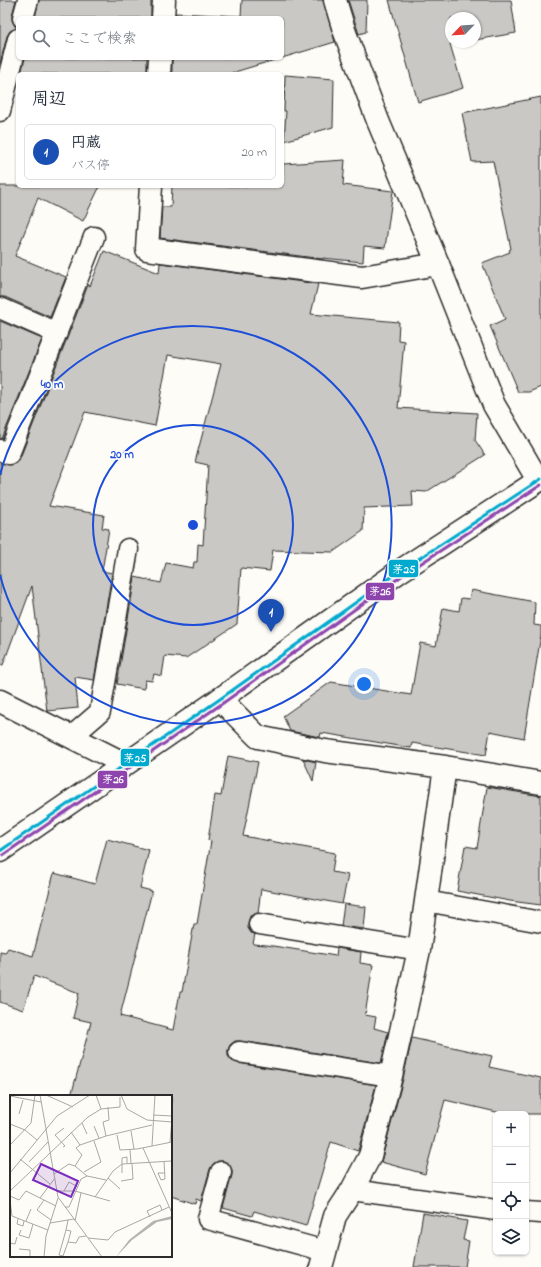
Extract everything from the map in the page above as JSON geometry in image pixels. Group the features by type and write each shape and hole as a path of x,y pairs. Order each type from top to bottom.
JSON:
{"street":[{"path":"163,16 164,0"},
{"path":"0,851 220,699 400,571 540,479 494,405 438,264 378,121 344,30 335,0"},
{"path":"159,72 160,60"},
{"path":"151,188 147,249 362,278 438,264"},
{"path":"220,699 258,737 325,751 445,767 541,782"},
{"path":"0,701 125,764"},
{"path":"323,1259 335,1216 352,1190 370,1156 391,1076 419,950 445,767"}],"lane":[{"path":"24,16 28,0"},
{"path":"0,111 16,47"},
{"path":"0,450 9,454 94,236"},
{"path":"0,308 57,333"},
{"path":"71,737 100,712 128,549"},
{"path":"426,901 541,922"},
{"path":"259,924 419,950"},
{"path":"240,1052 391,1076"},
{"path":"221,1172 208,1220 323,1259"},
{"path":"352,1190 493,1210"},
{"path":"529,1212 541,1213"}],"building":[{"path":"0,0 16,0 12,20 16,29 10,31 7,36 0,64"},
{"path":"39,0 151,0 151,16 35,16"},
{"path":"242,0 323,0 335,42 284,57 284,16 241,16"},
{"path":"348,0 367,0 366,32 359,34"},
{"path":"389,0 511,0 516,33 481,39 481,12 445,12 445,48 451,48 463,88 418,102"},
{"path":"176,13 241,16 176,16"},
{"path":"24,60 147,60 147,72 22,72"},
{"path":"172,60 274,60 235,72 172,72"},
{"path":"285,75 334,79 333,127 284,141 286,111 284,111"},
{"path":"541,97 541,387 529,392 518,392 490,326 505,319 482,263 510,252 509,250 511,249 493,161 472,162 462,113"},
{"path":"345,160 343,185 393,191 385,248 364,246 363,262 323,259 160,238 162,207 171,207 172,188 284,188 284,164"},
{"path":"0,186 16,186 16,188 99,188 83,221 38,198 15,256 66,277 50,317 5,297 0,297"},
{"path":"104,251 159,273 160,263 318,284 311,314 399,322 398,340 404,341 398,408 477,413 475,440 485,455 426,492 412,491 413,506 364,508 363,531 333,552 273,550 270,571 241,568 237,624 186,658 165,656 162,676 154,674 152,681 145,680 144,689 117,684 135,577 161,583 166,563 193,568 194,562 197,562 198,544 203,545 208,465 195,462 221,364 168,355 155,426 85,412 49,506 104,515 102,528 109,529 102,571 112,573 94,680 75,677 78,708 47,711 32,586 3,665 0,665 0,463 11,465 16,463 20,458 88,285 90,286"},
{"path":"0,321 42,339 2,439 0,439"},
{"path":"471,590 535,602 534,625 541,626 541,635 524,738 490,731 486,755 412,743 411,748 321,733 320,737 290,731 283,716 331,682 411,695 420,643 436,646 443,608 459,611 461,598 469,599"},
{"path":"228,756 258,762 243,836 335,853 332,872 348,875 342,904 261,889 258,913 250,916 248,928 251,933 255,934 253,944 336,956 337,948 361,952 360,963 373,965 365,1015 376,1017 374,1028 388,1032 381,1063 241,1041 235,1041 230,1045 228,1056 232,1061 237,1063 376,1085 358,1151 331,1142 306,1226 254,1211 252,1216 223,1208 232,1175 232,1170 229,1164 224,1161 218,1161 213,1164 210,1169 201,1201 196,1199 195,1204 172,1196 172,1095 71,1095 91,1022 73,1018 79,993 34,976 23,1010 0,1002 0,952 5,953 8,948 33,956 54,873 95,884 107,839 149,850 140,888 152,891 120,1016 173,1030 180,992 182,992 194,924 197,924 211,841 208,840 215,795 221,796"},
{"path":"303,759 316,762 313,781"},
{"path":"487,787 541,796 541,905 457,891 465,846 477,848"},
{"path":"344,904 366,907 364,929 341,926"},
{"path":"412,1038 492,1056 489,1067 541,1078 541,1114 529,1114 529,1111 493,1111 445,1100 425,1174 381,1162 403,1079"},
{"path":"423,1213 467,1221 463,1240 469,1241 465,1267 414,1267"}],"transit line":[{"name":"茅25","path":"0,851 220,699 400,571 541,479"},
{"name":"茅26","path":"3,855 223,703 403,575 541,485"}],"place":[{"name":"円蔵","path":"271,632"}]}
